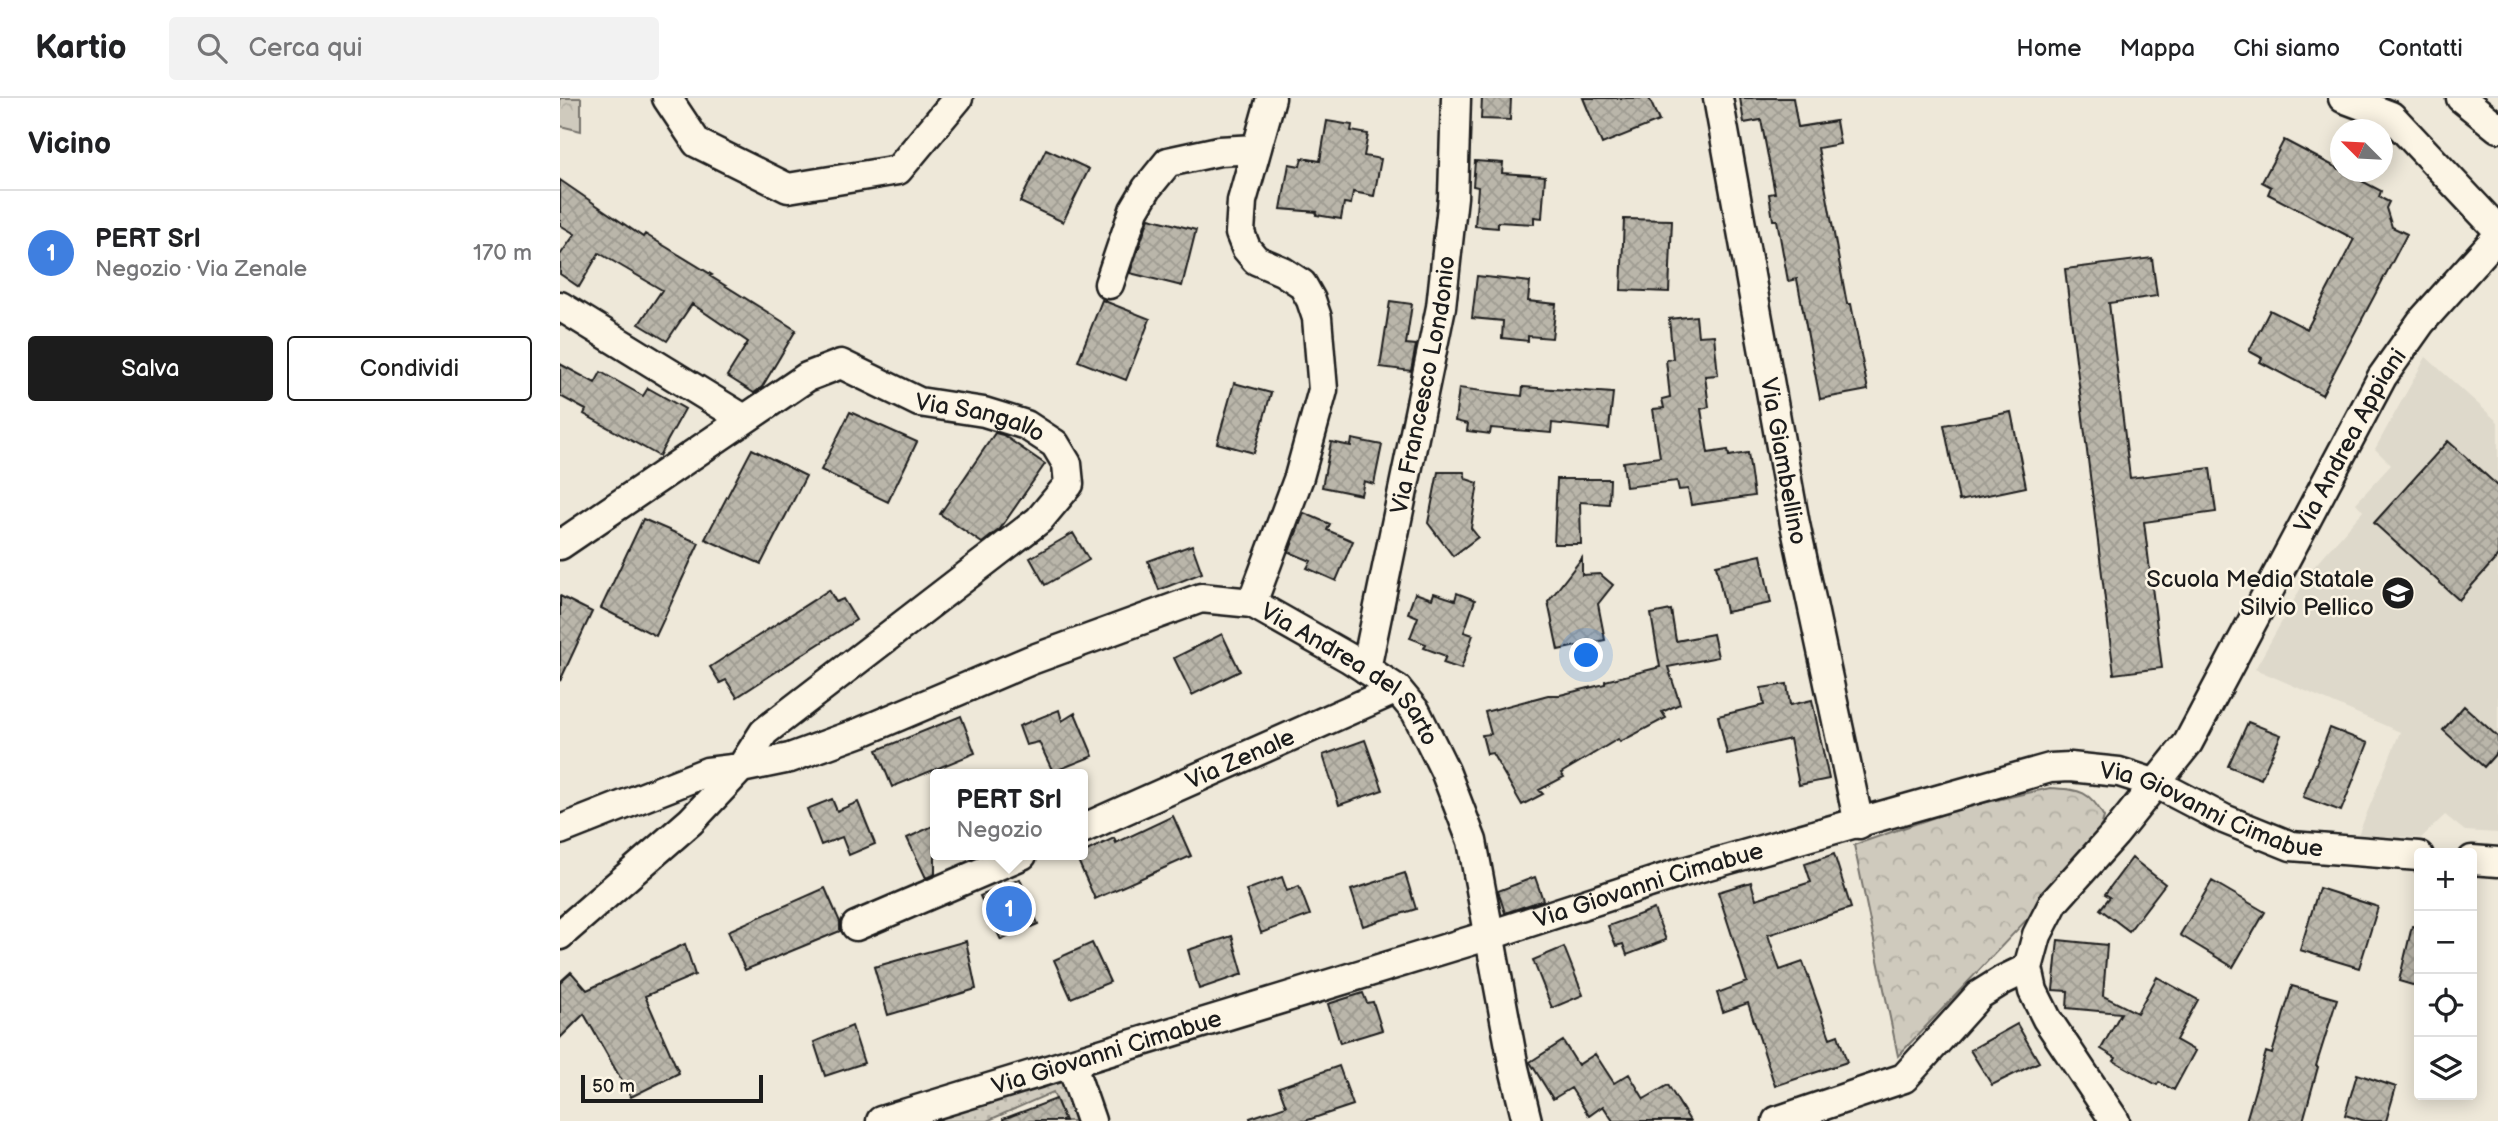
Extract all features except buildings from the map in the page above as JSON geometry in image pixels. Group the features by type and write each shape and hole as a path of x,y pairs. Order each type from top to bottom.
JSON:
{"street":[{"path":"667,98 697,143 788,188 898,170 958,98"},
{"name":"Via Andrea del Sarto","path":"1271,98 1242,201 1240,233 1246,248 1256,260 1282,271 1302,284 1311,300 1317,318 1323,390 1299,477 1252,603 1366,668 1397,689 1416,712 1445,771 1472,841 1514,1068 1527,1121"},
{"name":"Via Francesco Londonio","path":"1366,668 1441,307 1452,197 1456,98"},
{"name":"Via Giambellino","path":"1718,98 1796,524 1859,824"},
{"path":"2343,98 2389,107 2498,230"},
{"path":"2461,98 2498,128"},
{"path":"1109,284 1134,210 1147,188 1168,162 1219,151 1256,149"},
{"name":"Via Andrea Appiani","path":"2028,968 2037,935 2054,902 2157,784 2188,743 2382,377 2421,322 2498,236"},
{"path":"560,306 744,419 560,545"},
{"name":"Via Sangallo","path":"741,768 764,732 1039,520 1069,484 1067,464 1055,444 1026,425 984,412 919,402 841,364 807,377 744,419"},
{"path":"560,830 707,772 790,758 838,741 1031,660 1201,598 1252,603"},
{"name":"Via Zenale","path":"1088,827 1397,689"},
{"name":"Via Giovanni Cimabue","path":"881,1121 1490,935 1680,873 2050,768 2070,767 2119,772 2157,784 2224,819 2291,846 2414,856"},
{"path":"560,935 691,821 741,768"},
{"path":"856,926 1010,860"},
{"path":"2477,860 2498,862"},
{"path":"1777,1121 1904,1078 1979,995 2028,968 2034,991 2047,1018 2115,1121"},
{"path":"1071,1063 1091,1121"}],"shaded area":[{"name":"Scuola Media Statale Silvio Pellico","path":"2426,357 2498,422 2498,833 2465,831 2445,815 2421,838 2358,835 2400,732 2255,669 2311,570 2363,511 2356,503 2391,465 2375,449"}],"green space":[{"path":"560,98 581,98 581,131 560,126"},
{"path":"2050,788 2082,793 2093,801 2104,817 2097,840 2082,861 1898,1056 1854,845 1961,808"},
{"path":"1062,1081 1079,1121 1065,1121 1053,1092 987,1121 929,1121"}],"place":[{"name":"Scuola Media Statale Silvio Pellico","path":"2398,593"},
{"name":"PERT Srl","path":"1009,909"}]}
